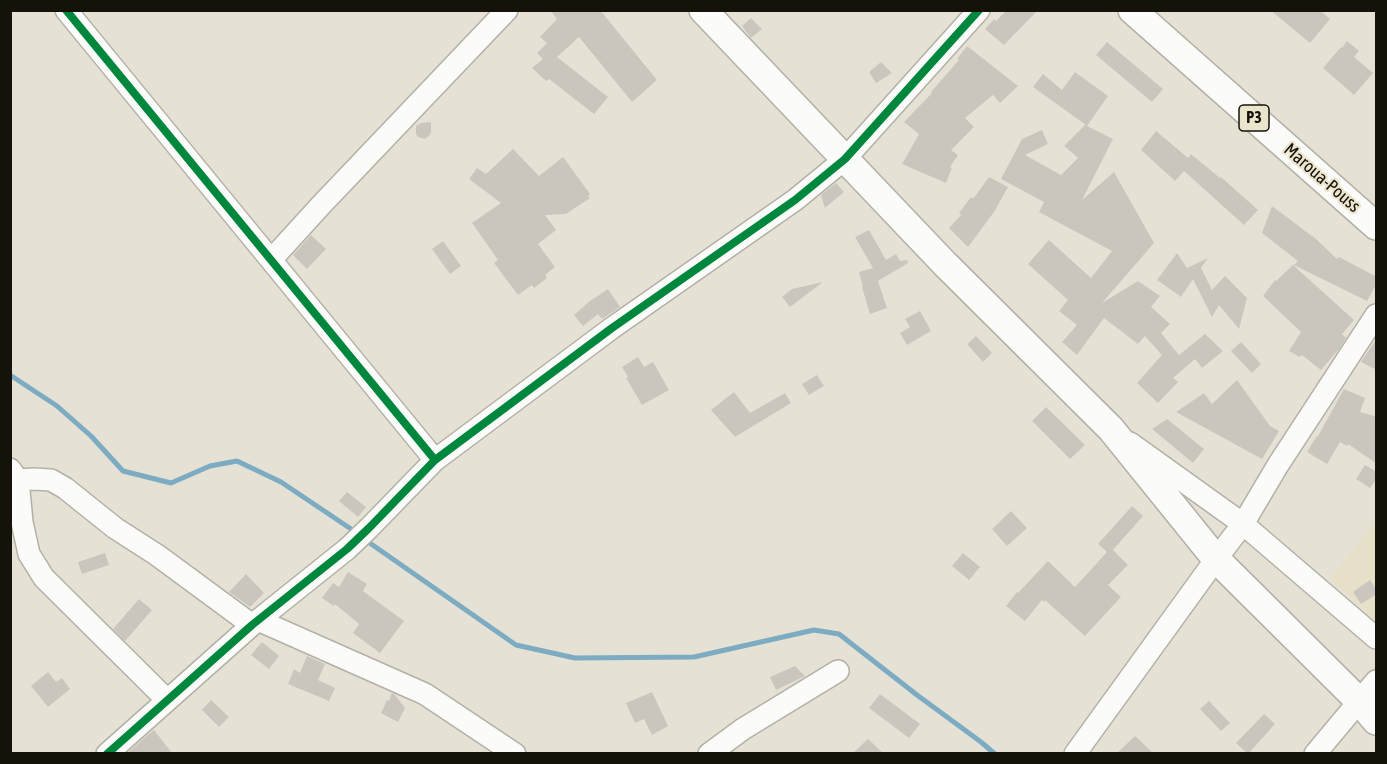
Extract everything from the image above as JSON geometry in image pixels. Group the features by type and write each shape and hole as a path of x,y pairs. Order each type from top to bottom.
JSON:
{"main road":[{"path":"703,10 945,264 1111,429 1216,559 1368,691 1377,721"},
{"name":"Maroua-Pouss","path":"1132,10 1377,226"}],"street":[{"path":"66,10 435,460"},
{"path":"271,260 507,10"},
{"path":"107,753 255,622 347,549 435,460 612,328 795,200 845,159 979,10"},
{"path":"1075,753 1243,524 1278,465 1377,315"},
{"path":"1111,429 1243,524 1377,638"},
{"path":"167,700 44,578 29,554 14,474 51,480 65,488 115,528 255,622 424,694 515,753"},
{"path":"709,753 743,729 838,671"},
{"path":"1315,753 1368,691"}],"shaded area":[{"path":"1376,520 1376,621 1330,579"}],"building":[{"path":"550,10 600,10 657,80 632,102 579,37 557,57 608,97 594,114 549,79 546,81 532,68 543,59 537,53 547,43 540,37 557,19"},
{"path":"1007,10 1038,10 1004,45 985,29"},
{"path":"1270,10 1320,10 1330,19 1310,43"},
{"path":"751,18 762,29 751,38 742,26"},
{"path":"1347,41 1359,51 1354,57 1373,73 1354,95 1323,68"},
{"path":"1107,42 1163,89 1152,102 1096,55"},
{"path":"967,46 1018,86 1000,103 993,95 965,118 974,127 951,150 958,155 950,167 952,168 946,183 902,164 919,134 904,122 932,93 959,60 957,59"},
{"path":"881,62 892,73 876,83 869,72"},
{"path":"1075,72 1108,96 1087,126 1113,139 1082,200 1114,172 1154,243 1102,303 1138,281 1160,296 1151,307 1170,324 1161,333 1179,355 1205,334 1223,351 1202,368 1195,359 1173,378 1178,382 1158,403 1137,383 1162,355 1145,336 1138,344 1104,318 1077,355 1062,342 1077,325 1059,311 1068,300 1028,264 1049,240 1091,278 1112,251 1039,212 1044,202 1001,179 1022,139 1042,130 1048,144 1025,155 1061,175 1078,158 1064,146 1086,125 1033,87 1043,74 1062,90"},
{"path":"431,122 429,136 425,139 418,137 416,126"},
{"path":"1156,131 1188,158 1191,154 1221,177 1258,210 1244,225 1184,171 1175,181 1141,150"},
{"path":"513,149 539,176 563,157 590,194 588,196 590,198 566,214 545,215 556,230 538,244 555,267 545,275 547,278 534,288 532,285 518,295 494,263 498,260 472,223 501,203 469,179 477,168 486,174"},
{"path":"989,177 1008,187 994,212 968,247 949,228 961,215 959,213 971,197 973,199"},
{"path":"836,183 844,192 825,208 821,195"},
{"path":"1272,206 1316,239 1337,259 1339,257 1377,277 1377,283 1367,301 1294,265 1298,261 1262,233"},
{"path":"869,230 886,260 896,254 900,261 907,260 908,263 878,281 887,308 870,314 859,272 873,268 855,237"},
{"path":"311,235 326,249 307,269 293,255"},
{"path":"443,241 461,266 450,274 432,249"},
{"path":"1177,253 1187,268 1208,258 1201,268 1212,290 1225,276 1247,298 1239,329 1219,305 1212,317 1193,279 1181,297 1157,280"},
{"path":"1293,265 1354,320 1342,334 1346,338 1339,349 1321,370 1302,355 1300,357 1289,351 1301,332 1263,296 1275,280"},
{"path":"823,282 790,307 782,297 792,289"},
{"path":"608,289 620,307 602,319 598,314 583,326 574,315"},
{"path":"920,311 931,331 907,345 900,333 910,327 905,319"},
{"path":"976,336 992,353 983,362 967,344"},
{"path":"1377,338 1377,370 1361,362"},
{"path":"1241,342 1261,364 1252,373 1231,351"},
{"path":"638,357 644,367 653,362 669,390 642,405 622,367"},
{"path":"817,375 824,386 809,395 802,384"},
{"path":"1237,380 1270,426 1279,431 1262,459 1176,412 1204,393 1212,404"},
{"path":"1344,389 1365,398 1360,412 1377,417 1377,464 1348,444 1347,446 1340,442 1327,464 1307,452"},
{"path":"734,392 750,413 785,393 791,403 735,437 711,410"},
{"path":"1046,407 1085,445 1070,459 1032,421"},
{"path":"1167,419 1204,449 1193,463 1152,429"},
{"path":"1365,465 1377,472 1377,478 1370,488 1356,479"},
{"path":"347,492 366,507 358,517 339,501"},
{"path":"1132,506 1143,516 1113,550 1128,565 1108,585 1121,597 1085,636 1045,600 1044,602 1042,600 1025,621 1006,606 1048,561 1075,587 1107,552 1098,544"},
{"path":"1011,511 1027,528 1007,546 992,529"},
{"path":"105,553 109,565 82,574 78,562"},
{"path":"963,553 980,567 969,580 952,566"},
{"path":"348,572 367,584 363,591 404,621 380,653 353,633 359,624 335,604 334,606 322,598 333,583 339,587"},
{"path":"246,574 264,593 250,607 229,592"},
{"path":"1370,580 1377,594 1361,604 1353,592"},
{"path":"139,599 152,610 125,641 113,629"},
{"path":"262,642 279,656 269,669 251,655"},
{"path":"307,656 325,664 318,680 335,688 329,701 288,684 294,669 300,673"},
{"path":"795,666 805,676 776,690 770,677"},
{"path":"48,672 56,682 62,678 70,689 48,707 31,686"},
{"path":"652,692 668,726 652,735 644,719 635,723 626,703"},
{"path":"392,693 405,708 398,722 381,713"},
{"path":"880,694 920,724 909,738 869,708"},
{"path":"211,700 229,717 219,727 202,710"},
{"path":"1209,701 1230,723 1221,731 1200,709"},
{"path":"1264,714 1275,724 1247,753 1236,743"},
{"path":"154,730 172,753 127,753 149,734"},
{"path":"1135,736 1153,753 1117,753"},
{"path":"868,739 883,753 853,753"}],"waterway":[{"path":"10,375 57,406 91,436 123,471 171,483 210,466 237,461 281,482 357,533"},
{"path":"364,539 516,645 575,658 694,657 814,630 839,634 995,754"}],"cycle path":[{"path":"66,10 435,460"},
{"path":"107,754 252,625 347,549 435,460 612,328 795,200 845,159 979,10"}]}
